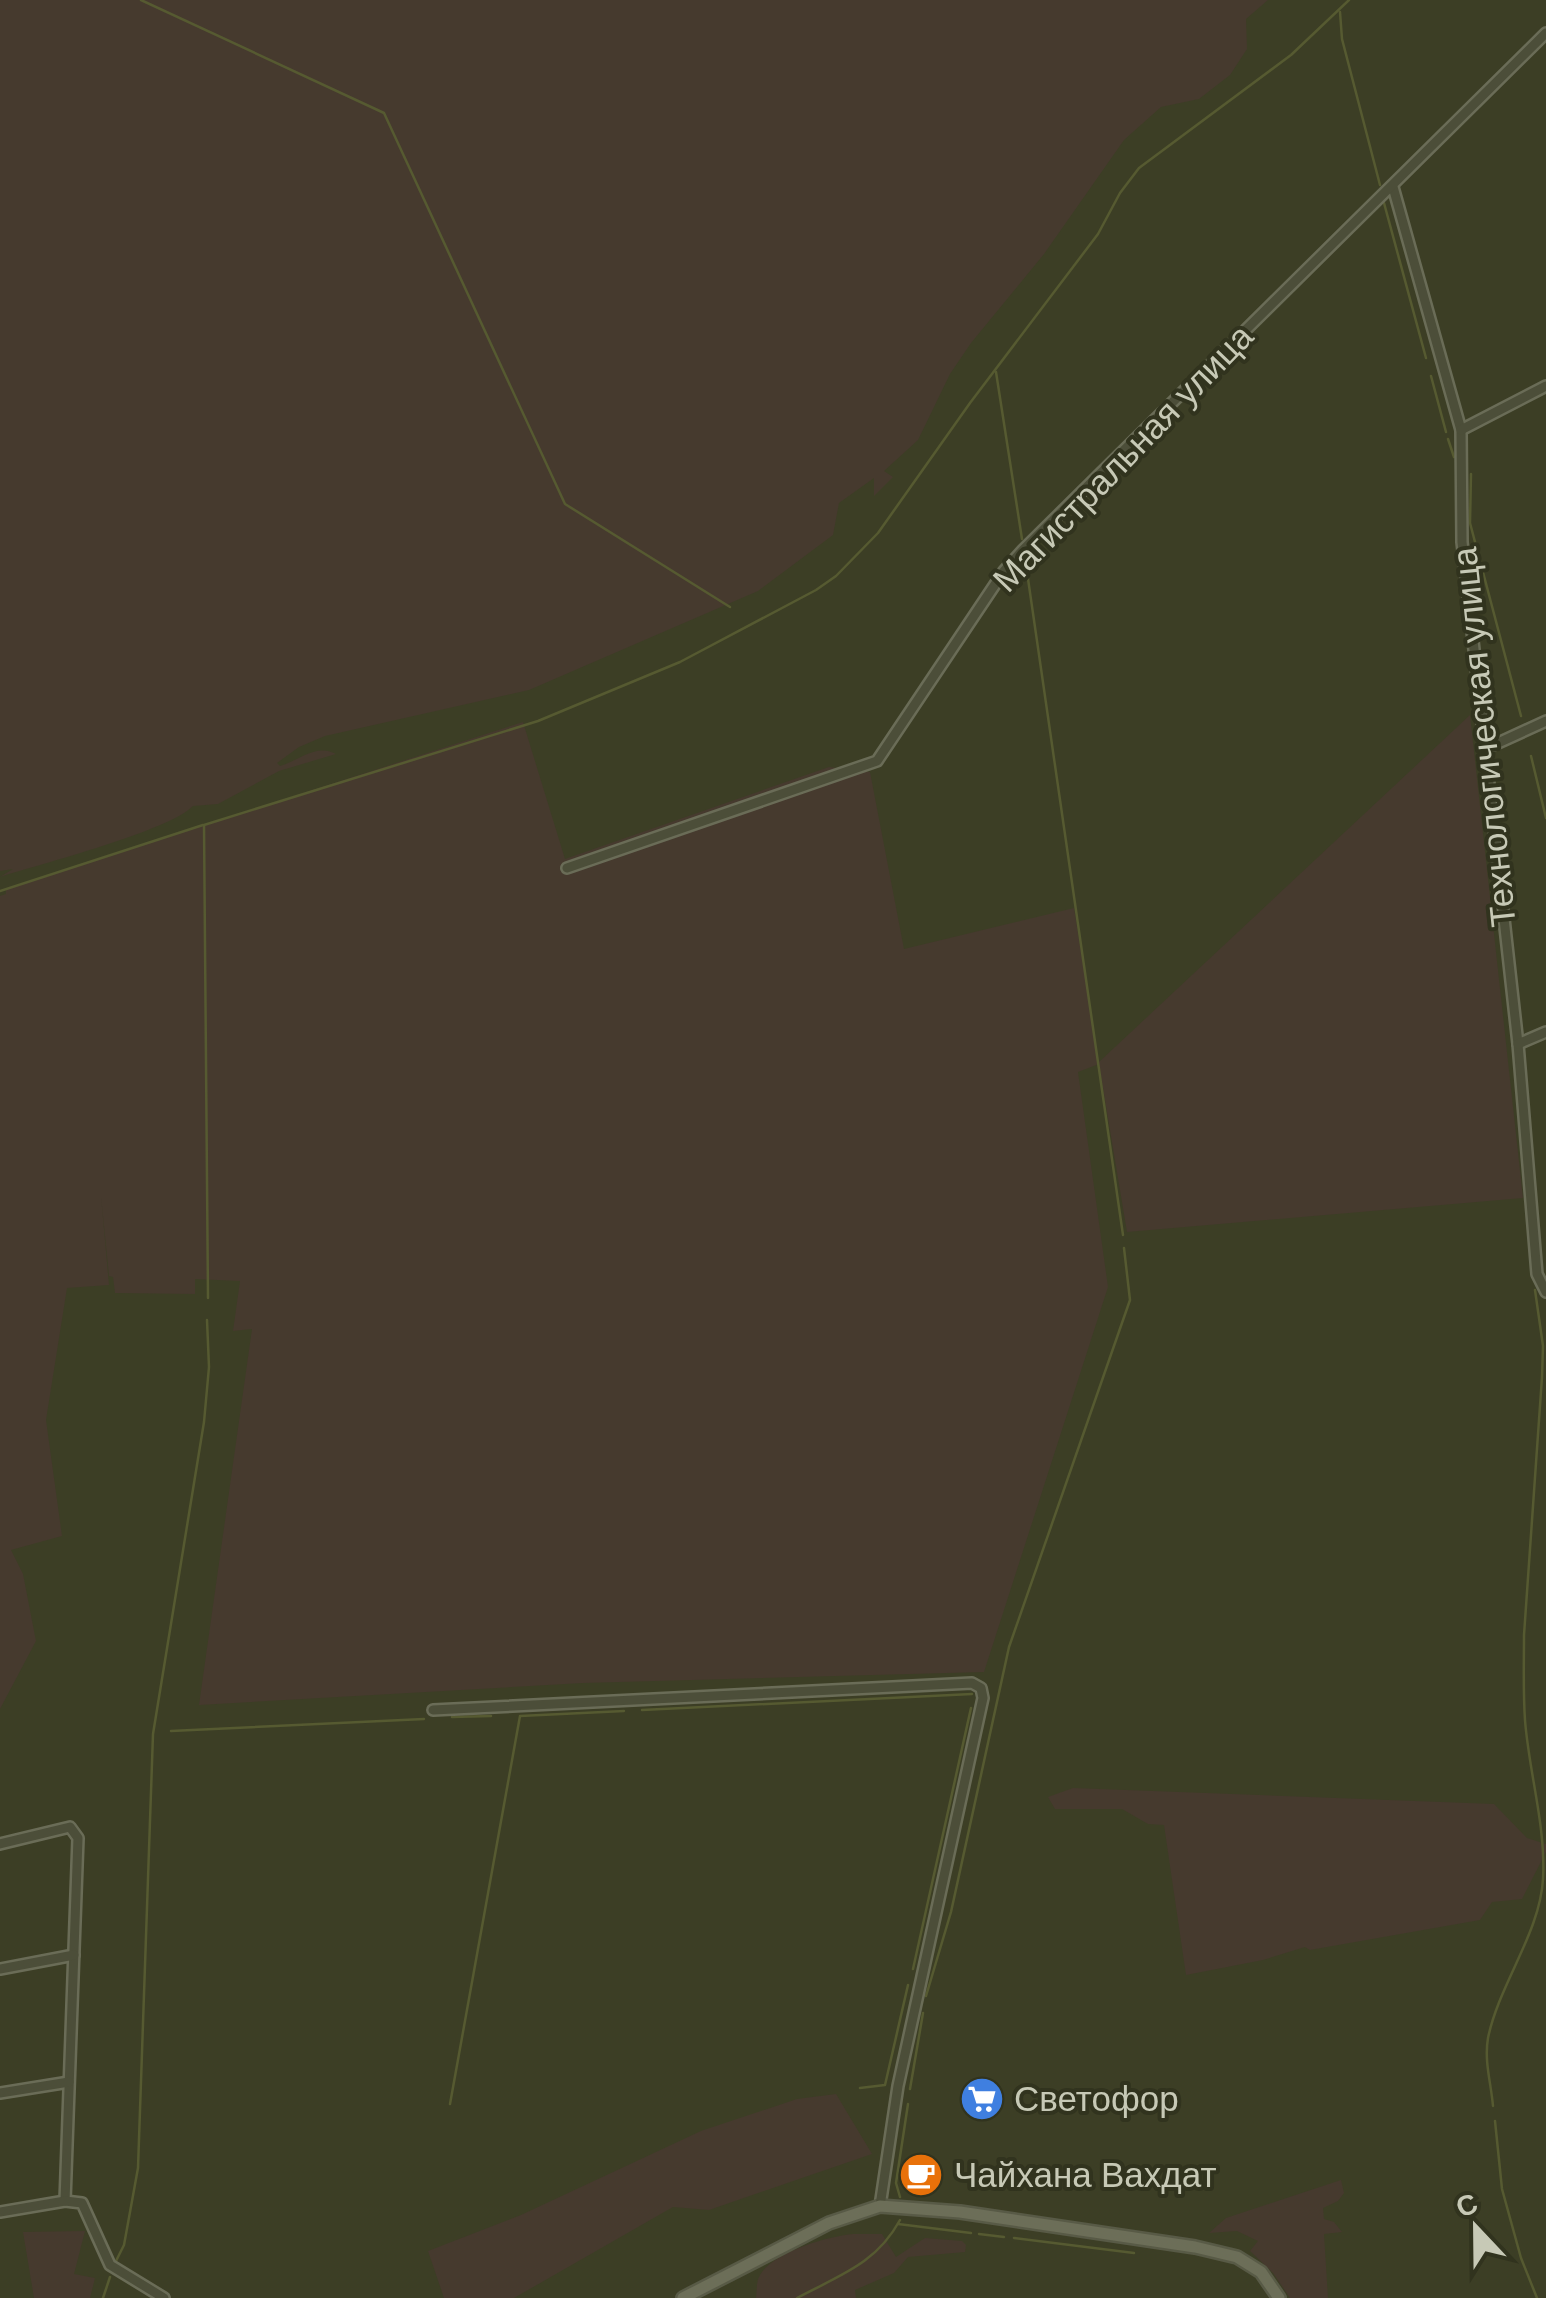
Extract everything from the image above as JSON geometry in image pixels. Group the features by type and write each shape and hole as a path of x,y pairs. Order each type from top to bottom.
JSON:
{"main road":[{"path":"683,2298 829,2222 880,2206 960,2212 1236,2256 1261,2272 1279,2298"}],"street":[{"name":"Магистральная улица","path":"567,868 877,761 1004,572 1023,550 1546,33"},
{"name":"Технологическая улица","path":"1393,188 1461,430 1462,542 1518,1044 1537,1274 1546,1292"},
{"path":"1461,430 1546,386"},
{"path":"1484,750 1546,721"},
{"path":"1518,1044 1546,1032"},
{"path":"433,1710 972,1683 981,1688 984,1698 898,2086 880,2206"},
{"path":"0,1844 70,1827 78,1838 64,2202"},
{"path":"0,1969 74,1955"},
{"path":"0,2094 69,2082"},
{"path":"0,2212 82,2203 110,2265 164,2298"}],"shaded area":[{"path":"0,0 1268,0 1246,19 1247,49 1230,75 1199,99 1161,107 1124,140 1044,254 971,343 950,374 918,440 884,471 893,477 874,496 874,478 839,503 833,535 758,591 529,690 325,736 299,747 277,763 280,766 315,751 336,754 279,771 218,804 193,806 132,836 0,877 13,869 0,871"},
{"path":"1470,715 1523,1198 1127,1232 1099,1064 1078,1072 1108,1287 984,1672 583,1683 199,1705 252,1329 233,1331 240,1281 195,1279 195,1294 115,1293 113,1277 109,1276 101,1196 109,1285 67,1288 46,1420 62,1536 11,1550 23,1574 36,1641 0,1709 0,896 6,894 6,889 523,722 565,859 829,767 870,772 904,949 1074,908 1099,1062"},
{"path":"1073,1788 1494,1804 1527,1838 1546,1844 1546,1852 1522,1899 1492,1902 1480,1920 1310,1950 1305,1947 1263,1960 1186,1975 1164,1825 1148,1824 1122,1809 1055,1809 1048,1797"},
{"path":"836,2094 872,2154 709,2210 673,2207 514,2298 444,2298 428,2251 521,2215 701,2131 797,2099"},
{"path":"1341,2180 1344,2193 1338,2201 1323,2208 1324,2219 1334,2222 1342,2232 1324,2234 1328,2298 1290,2298 1273,2273 1250,2251 1258,2241 1237,2231 1209,2233 1226,2218"},
{"path":"85,2231 74,2274 95,2278 90,2298 34,2298 23,2232"},
{"path":"853,2234 882,2234 896,2257 925,2238 962,2241 966,2245 965,2252 908,2257 894,2273 855,2290 856,2298 756,2298 760,2275 777,2259 816,2242"}],"waterway":[{"path":"141,0 384,113 565,504 730,607"},
{"path":"208,1298 204,825 538,721 680,662 836,576 878,533 1098,234 1139,168 1291,55 1349,0"},
{"path":"1340,12 1342,39 1380,185"},
{"path":"1384,203 1426,358"},
{"path":"996,372 1022,539"},
{"path":"1431,376 1446,432"},
{"path":"1448,439 1454,457"},
{"path":"1471,474 1470,523 1521,716"},
{"path":"1026,565 1123,1235"},
{"path":"1531,756 1546,818"},
{"path":"0,891 203,825"},
{"path":"926,1996 951,1912 1009,1647 1130,1300 1124,1248"},
{"path":"1493,2106 1488,2038 1535,1919 1543,1879 1524,1688 1543,1346 1535,1290"},
{"path":"116,2261 124,2245 138,2168 153,1734 204,1422 209,1367 207,1320"},
{"path":"642,1710 972,1694"},
{"path":"913,1969 971,1708"},
{"path":"450,2104 520,1716 624,1711"},
{"path":"452,1717 491,1716"},
{"path":"171,1731 424,1719"},
{"path":"860,2088 885,2085 908,1985"},
{"path":"910,2089 923,2013"},
{"path":"900,2197 896,2183 908,2104"},
{"path":"1495,2121 1502,2189 1521,2258 1537,2298"},
{"path":"797,2298 868,2258 900,2220"},
{"path":"898,2224 971,2233"},
{"path":"979,2234 1004,2237"},
{"path":"1014,2238 1134,2253"},
{"path":"103,2298 110,2277"}],"place":[{"name":"Светофор","path":"982,2099"},
{"name":"Чайхана Вахдат","path":"921,2175"}]}
